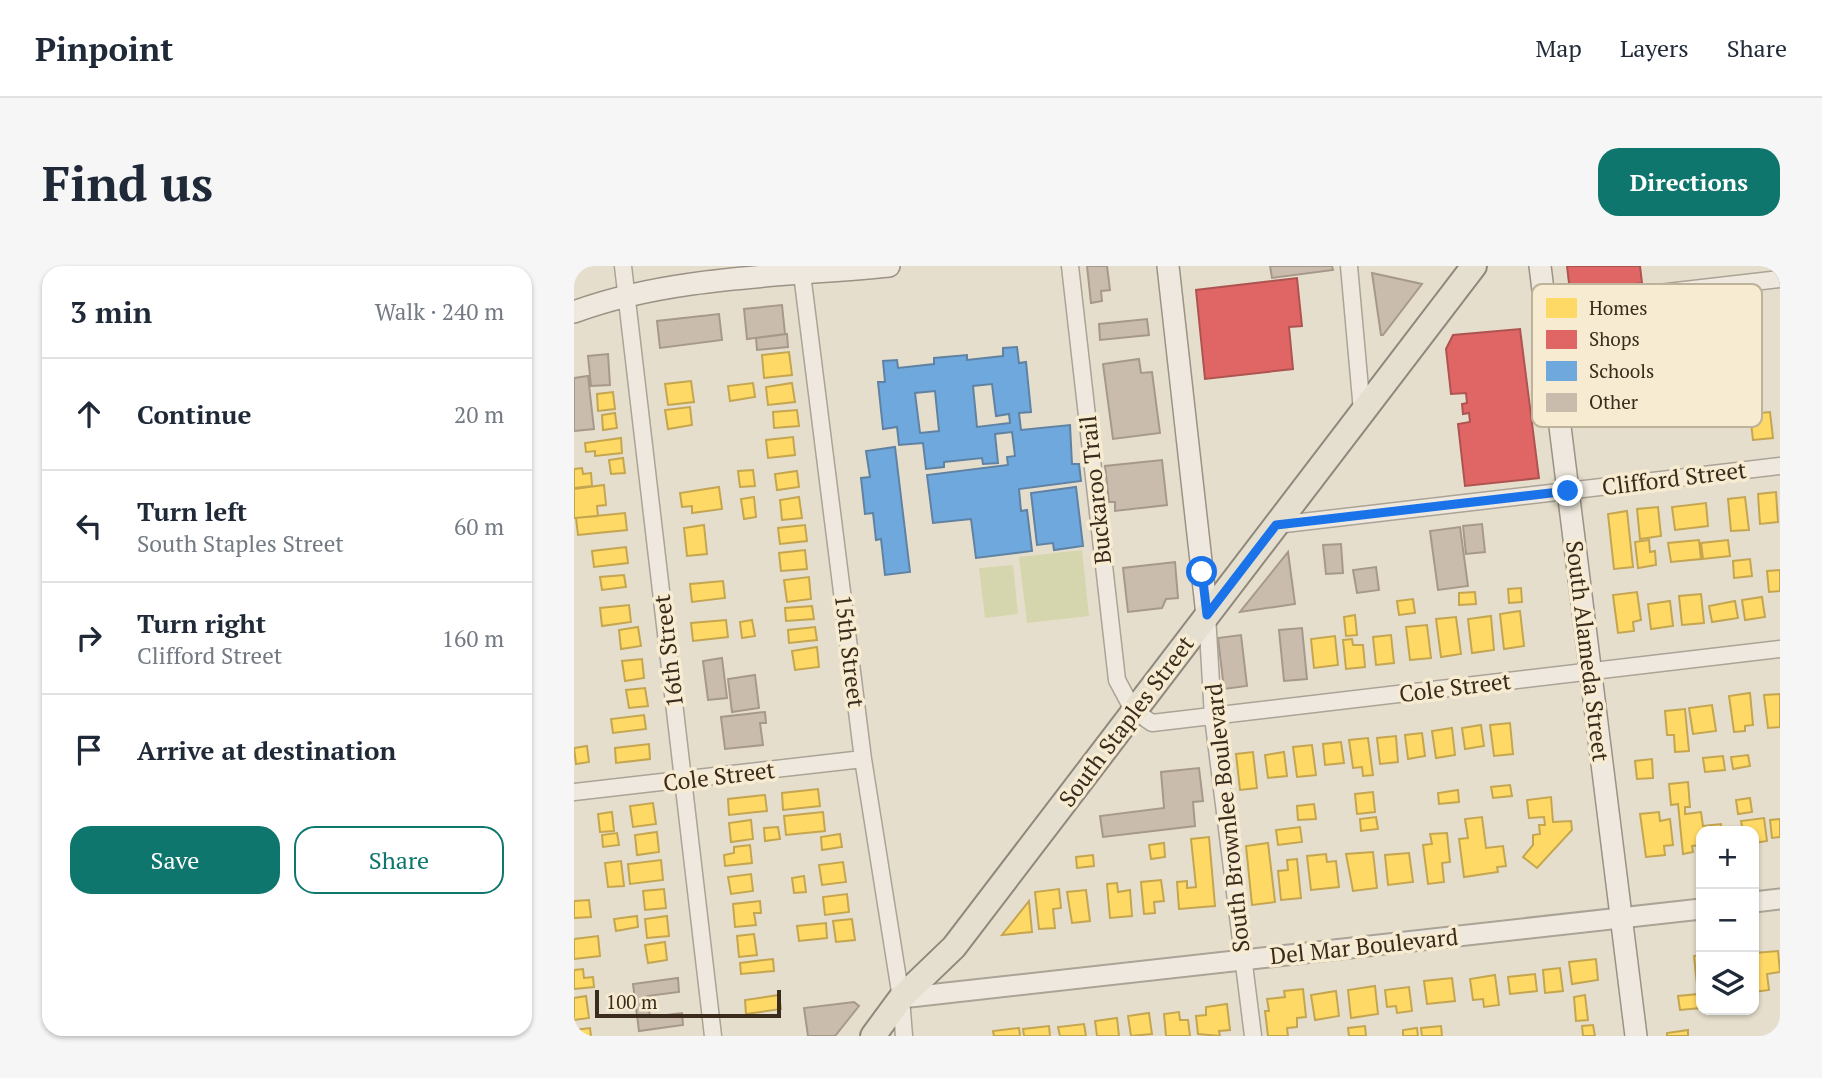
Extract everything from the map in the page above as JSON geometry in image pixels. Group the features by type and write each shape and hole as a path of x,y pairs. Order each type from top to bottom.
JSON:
{"main road":[{"path":"574,312 626,296 802,270 889,266"},
{"name":"South Brownlee Boulevard","path":"1168,266 1207,615"},
{"name":"South Staples Street","path":"873,1036 901,998 954,947 1474,266"},
{"name":"South Alameda Street","path":"1539,266 1542,284"},
{"name":"South Alameda Street","path":"1560,427 1636,1036"}],"street":[{"name":"16th Street","path":"623,266 713,1036"},
{"name":"Buckaroo Trail","path":"1070,266 1117,680 1133,710"},
{"path":"1349,266 1362,411"},
{"name":"15th Street","path":"802,270 863,759 901,998 904,1036"},
{"path":"1737,284 1780,279"},
{"name":"Clifford Street","path":"1276,525 1780,466"},
{"name":"South Brownlee Boulevard","path":"1207,615 1213,717 1253,1036"},
{"name":"Cole Street","path":"1133,710 1152,723 1780,649"},
{"name":"Cole Street","path":"574,792 863,759"},
{"path":"1759,901 1780,899"},
{"name":"Del Mar Boulevard","path":"901,998 1696,910"}],"green space":[{"path":"1082,550 1089,616 1027,623 1019,557"},
{"path":"1013,565 1018,614 985,618 979,568"}],"building: Homes":[{"path":"789,352 792,375 764,378 762,355"},
{"path":"691,381 694,402 668,405 665,384"},
{"path":"753,383 755,397 730,401 728,386"},
{"path":"792,383 795,402 768,405 766,387"},
{"path":"613,392 615,409 598,411 597,394"},
{"path":"690,407 692,425 668,429 665,410"},
{"path":"797,410 799,426 774,428 773,412"},
{"path":"1770,412 1773,438 1753,440 1752,427 1762,427 1762,413"},
{"path":"615,413 617,428 603,430 602,415"},
{"path":"793,437 795,455 768,458 766,440"},
{"path":"621,438 622,453 595,456 595,451 586,452 585,443"},
{"path":"623,458 625,473 611,474 609,460"},
{"path":"582,468 583,474 591,473 592,486 574,488 574,469"},
{"path":"753,470 755,486 740,487 738,471"},
{"path":"797,471 799,487 777,490 775,474"},
{"path":"604,485 606,505 597,506 598,516 574,518 574,489"},
{"path":"719,487 722,509 692,513 692,506 682,507 680,493"},
{"path":"1776,492 1778,522 1760,524 1758,494"},
{"path":"754,497 756,517 744,519 741,499"},
{"path":"799,497 802,518 782,520 780,500"},
{"path":"1745,497 1749,530 1731,531 1728,499"},
{"path":"1706,503 1708,526 1675,530 1672,507"},
{"path":"1658,507 1661,536 1640,539 1637,509"},
{"path":"1627,511 1633,567 1614,569 1608,514"},
{"path":"625,513 627,530 578,535 576,518"},
{"path":"704,525 707,554 687,556 684,528"},
{"path":"805,525 807,541 780,544 778,528"},
{"path":"1649,540 1650,552 1655,551 1656,565 1638,568 1635,542"},
{"path":"1699,540 1701,559 1671,562 1668,543"},
{"path":"1728,540 1730,556 1703,559 1701,543"},
{"path":"626,547 628,563 594,567 592,551"},
{"path":"805,550 807,569 781,571 779,553"},
{"path":"1750,559 1752,576 1734,578 1733,561"},
{"path":"1780,570 1780,591 1769,592 1767,571"},
{"path":"624,575 626,587 602,590 600,577"},
{"path":"809,577 811,599 787,602 784,580"},
{"path":"723,581 725,598 692,602 690,584"},
{"path":"1521,588 1522,602 1509,603 1508,589"},
{"path":"1475,592 1476,604 1459,605 1459,593"},
{"path":"1637,592 1641,620 1633,622 1634,631 1618,633 1613,595"},
{"path":"1701,594 1704,623 1682,625 1679,596"},
{"path":"1762,597 1765,617 1745,620 1742,600"},
{"path":"1413,599 1415,613 1399,615 1397,601"},
{"path":"1670,601 1673,626 1651,629 1648,604"},
{"path":"1735,601 1738,618 1712,622 1709,606"},
{"path":"629,605 631,622 602,626 600,608"},
{"path":"812,606 814,619 786,621 785,608"},
{"path":"1520,611 1524,646 1504,649 1500,614"},
{"path":"1355,615 1357,635 1346,636 1344,617"},
{"path":"1491,616 1494,650 1472,653 1468,619"},
{"path":"1456,617 1461,654 1441,657 1436,619"},
{"path":"726,620 728,637 693,641 691,623"},
{"path":"752,620 755,636 742,638 740,622"},
{"path":"1427,625 1431,658 1410,660 1406,627"},
{"path":"638,627 641,646 621,649 619,630"},
{"path":"815,627 817,640 789,643 788,630"},
{"path":"1391,635 1394,663 1376,665 1373,637"},
{"path":"1335,636 1338,665 1314,668 1311,639"},
{"path":"1352,639 1353,645 1363,645 1365,667 1346,669 1343,640"},
{"path":"817,647 819,667 795,670 792,651"},
{"path":"642,659 644,678 625,681 622,661"},
{"path":"645,688 648,706 629,708 626,690"},
{"path":"1750,693 1753,725 1745,726 1745,731 1734,732 1729,696"},
{"path":"1780,694 1780,727 1768,728 1764,695"},
{"path":"1712,705 1716,731 1693,734 1689,708"},
{"path":"1685,709 1689,751 1675,752 1674,735 1667,735 1665,711"},
{"path":"644,715 646,729 613,733 611,719"},
{"path":"1510,723 1513,754 1494,756 1490,725"},
{"path":"1481,725 1484,746 1465,749 1462,728"},
{"path":"1452,728 1455,755 1436,758 1432,731"},
{"path":"1422,733 1425,756 1408,759 1405,735"},
{"path":"1396,736 1398,762 1380,764 1377,738"},
{"path":"1368,738 1373,775 1363,776 1362,767 1353,768 1349,740"},
{"path":"1341,742 1344,763 1325,765 1323,744"},
{"path":"649,744 650,759 616,763 615,748"},
{"path":"1312,745 1316,775 1297,777 1293,747"},
{"path":"587,746 589,762 576,764 574,748"},
{"path":"1253,752 1257,788 1240,790 1236,754"},
{"path":"1284,752 1287,776 1268,778 1265,755"},
{"path":"1748,755 1750,766 1733,769 1731,757"},
{"path":"1723,756 1725,770 1705,772 1703,758"},
{"path":"1652,759 1653,778 1637,779 1635,761"},
{"path":"1688,782 1690,807 1685,807 1685,814 1701,812 1703,826 1696,826 1696,846 1692,846 1693,852 1683,854 1678,804 1671,805 1669,784"},
{"path":"1510,785 1512,796 1493,798 1491,787"},
{"path":"818,789 820,806 783,810 782,793"},
{"path":"1458,790 1459,802 1439,804 1438,793"},
{"path":"1373,792 1375,812 1357,814 1355,794"},
{"path":"765,795 767,811 729,815 728,799"},
{"path":"1551,797 1553,822 1571,821 1572,830 1537,868 1523,857 1533,845 1533,835 1540,834 1539,825 1545,825 1544,817 1529,818 1527,800"},
{"path":"1750,798 1752,812 1738,814 1736,800"},
{"path":"653,803 656,824 633,827 630,806"},
{"path":"1314,804 1316,819 1298,820 1297,806"},
{"path":"612,812 614,831 600,832 598,814"},
{"path":"823,812 825,831 786,835 784,816"},
{"path":"1659,812 1660,821 1670,819 1673,845 1664,846 1665,855 1646,857 1640,814"},
{"path":"1376,817 1378,829 1361,831 1360,819"},
{"path":"1482,817 1486,848 1503,846 1506,866 1497,867 1498,872 1464,877 1459,839 1468,838 1465,819"},
{"path":"1764,818 1767,841 1759,842 1759,826 1742,826 1741,821"},
{"path":"1780,819 1780,837 1772,838 1770,820"},
{"path":"751,820 753,839 731,842 729,823"},
{"path":"778,827 780,839 765,841 764,828"},
{"path":"1300,827 1302,842 1278,845 1276,830"},
{"path":"657,832 659,852 637,855 635,835"},
{"path":"617,833 619,845 603,847 602,835"},
{"path":"1447,833 1450,862 1442,863 1444,882 1428,884 1423,845 1432,844 1430,834"},
{"path":"840,834 842,847 822,850 821,837"},
{"path":"1209,837 1215,906 1179,909 1177,882 1187,881 1187,888 1196,887 1191,839"},
{"path":"1164,843 1165,857 1151,859 1149,845"},
{"path":"1268,843 1275,902 1252,905 1246,846"},
{"path":"750,845 752,863 725,866 724,855 734,853 734,847"},
{"path":"1373,852 1377,888 1353,891 1346,854"},
{"path":"1409,853 1413,882 1388,885 1385,855"},
{"path":"1326,854 1327,862 1336,861 1339,887 1311,890 1307,856"},
{"path":"1093,855 1094,866 1077,868 1076,857"},
{"path":"1297,859 1301,898 1281,900 1278,871 1288,870 1287,860"},
{"path":"661,860 663,880 630,884 628,864"},
{"path":"621,861 624,886 608,887 605,863"},
{"path":"843,862 846,882 822,885 819,865"},
{"path":"751,874 753,891 731,894 728,877"},
{"path":"804,876 806,892 794,893 792,878"},
{"path":"1161,880 1164,901 1154,902 1155,913 1144,914 1141,882"},
{"path":"1117,883 1118,892 1130,890 1132,916 1110,918 1107,884"},
{"path":"664,889 666,908 645,910 643,891"},
{"path":"1059,889 1061,908 1053,909 1055,928 1039,929 1035,892"},
{"path":"1086,890 1090,921 1072,923 1067,892"},
{"path":"847,894 849,912 825,915 823,897"},
{"path":"589,900 591,917 574,918 574,901"},
{"path":"760,901 761,913 754,913 756,925 735,927 733,904"},
{"path":"1029,901 1032,932 1002,935"},
{"path":"637,916 638,927 616,931 614,919"},
{"path":"667,916 669,936 647,938 645,919"},
{"path":"852,919 855,940 836,942 833,921"},
{"path":"826,923 827,938 799,941 797,926"},
{"path":"754,934 757,955 739,957 737,936"},
{"path":"598,936 600,956 574,959 574,939"},
{"path":"665,942 667,960 648,963 645,945"},
{"path":"1778,951 1780,972 1767,974 1769,990 1759,991 1759,953"},
{"path":"773,959 774,971 741,974 740,963"},
{"path":"1596,959 1598,980 1572,984 1569,962"},
{"path":"1560,968 1563,991 1545,993 1543,970"},
{"path":"583,969 584,978 593,977 594,987 574,989 574,970"},
{"path":"1535,974 1537,991 1510,994 1508,977"},
{"path":"1495,975 1499,1005 1484,1007 1483,999 1473,1000 1470,979"},
{"path":"1452,978 1455,1001 1427,1004 1424,981"},
{"path":"1375,986 1378,1014 1351,1018 1348,990"},
{"path":"1409,987 1412,1011 1397,1013 1396,1006 1387,1007 1385,990"},
{"path":"1303,989 1306,1017 1297,1018 1297,1027 1287,1028 1288,1036 1268,1036 1265,1011 1269,1011 1267,999 1285,997 1284,991"},
{"path":"1336,991 1339,1016 1315,1020 1311,995"},
{"path":"1696,994 1696,1008 1680,1010 1678,996"},
{"path":"779,995 781,1009 746,1014 745,1000"},
{"path":"1585,995 1588,1020 1576,1021 1574,997"},
{"path":"586,996 589,1018 574,1020 574,998"},
{"path":"1227,1004 1230,1030 1219,1031 1220,1036 1198,1034 1196,1016 1206,1015 1206,1007"},
{"path":"1179,1012 1180,1020 1188,1020 1190,1036 1166,1036 1164,1014"},
{"path":"1149,1013 1152,1034 1131,1036 1128,1016"},
{"path":"1117,1018 1119,1036 1097,1036 1095,1021"},
{"path":"1084,1024 1086,1036 1060,1036 1058,1027"},
{"path":"1593,1025 1595,1036 1583,1036 1582,1026"},
{"path":"1049,1026 1050,1036 1024,1036 1023,1029"},
{"path":"1365,1026 1366,1036 1349,1036 1348,1028"},
{"path":"1441,1026 1442,1036 1422,1036 1421,1028"},
{"path":"590,1028 591,1036 574,1036 574,1030"},
{"path":"1019,1028 1020,1036 994,1036 993,1031"},
{"path":"1417,1028 1418,1036 1403,1036 1403,1030"},
{"path":"1688,1030 1688,1036 1667,1036 1667,1033"}],"building: Shops":[{"path":"1567,266 1640,266 1642,283 1569,284"},
{"path":"1297,278 1302,326 1289,327 1293,369 1205,379 1196,290"},
{"path":"1520,329 1539,478 1465,486 1458,424 1470,422 1469,413 1463,414 1462,404 1467,403 1466,393 1451,394 1446,349 1453,335"}],"building: Schools":[{"path":"1017,347 1019,363 1026,362 1031,412 1019,413 1021,430 1070,425 1072,464 1079,464 1081,481 1019,489 1021,511 1027,510 1032,551 976,558 971,519 933,523 927,475 1008,465 1007,457 1015,456 1012,432 995,434 998,463 983,464 982,458 944,462 944,467 926,469 923,443 899,445 897,427 883,429 878,382 885,382 883,361 897,360 898,368 934,364 934,358 967,355 967,360 1003,356 1003,348","holes":["992,384 996,416 1009,414 1010,423 977,427 973,386","935,391 939,431 920,433 915,393"]},
{"path":"895,447 910,572 885,575 881,539 876,540 873,513 865,514 861,478 870,477 866,451"},
{"path":"1076,487 1083,546 1054,550 1053,543 1037,545 1031,493"}],"building: Other":[{"path":"1087,266 1107,266 1110,290 1101,291 1102,301 1091,303"},
{"path":"1270,266 1332,266 1333,270 1272,278"},
{"path":"1372,273 1422,284 1383,335 1381,335"},
{"path":"782,305 785,334 747,339 744,309"},
{"path":"719,314 722,340 660,348 657,321"},
{"path":"1147,319 1149,335 1100,340 1099,324"},
{"path":"787,334 788,347 757,350 756,338"},
{"path":"608,354 610,385 591,386 588,356"},
{"path":"1139,359 1141,373 1152,372 1160,433 1113,439 1103,364"},
{"path":"588,376 594,429 574,431 574,378"},
{"path":"1162,460 1167,505 1115,511 1115,502 1109,502 1105,466"},
{"path":"1482,524 1485,552 1466,554 1463,526"},
{"path":"1460,527 1468,586 1438,590 1430,531"},
{"path":"1341,544 1343,573 1326,574 1323,545"},
{"path":"1288,552 1295,604 1240,612"},
{"path":"1175,562 1178,598 1166,599 1162,608 1128,612 1123,568"},
{"path":"1376,567 1379,590 1357,593 1353,570"},
{"path":"1302,628 1307,679 1284,681 1279,630"},
{"path":"1241,635 1247,686 1224,689 1218,638"},
{"path":"722,658 727,698 708,700 703,661"},
{"path":"755,675 759,708 732,712 728,679"},
{"path":"765,712 766,723 760,723 763,745 725,749 721,717"},
{"path":"1199,768 1203,801 1193,802 1195,826 1103,837 1100,816 1164,808 1161,772"},
{"path":"678,978 679,992 647,996 650,1017 682,1013 683,1025 639,1031 633,984"},
{"path":"854,1002 859,1006 835,1036 808,1036 804,1008"}],"route":[{"path":"1202,572 1207,615 1276,525 1568,491"}]}
